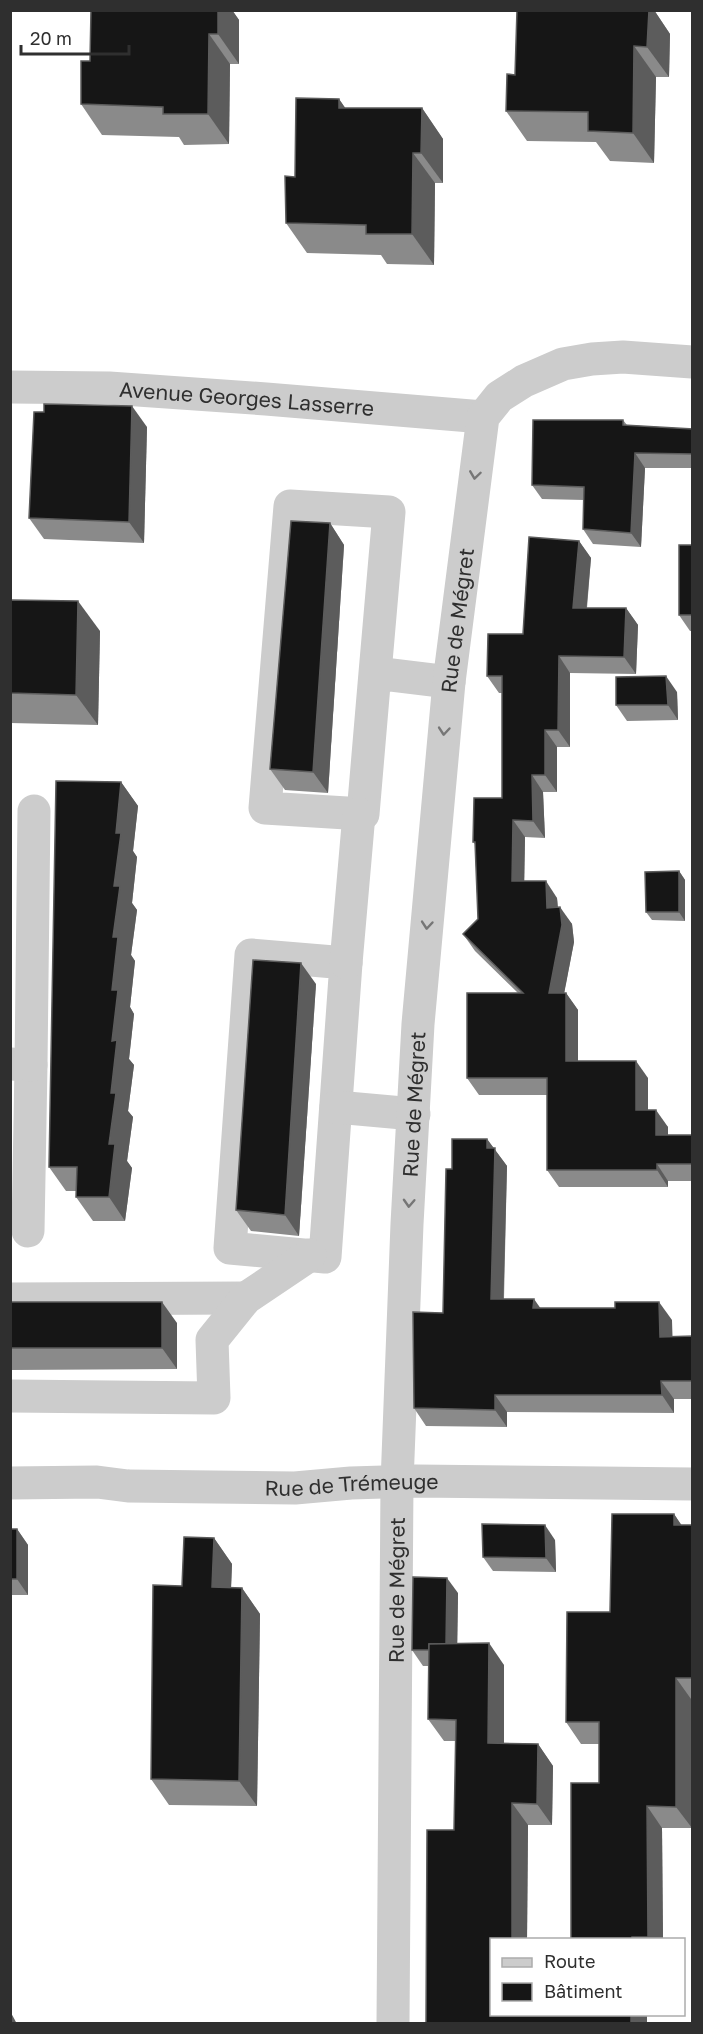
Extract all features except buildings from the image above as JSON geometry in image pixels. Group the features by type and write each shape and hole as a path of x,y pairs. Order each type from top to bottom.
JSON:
{"street":[{"path":"483,417 499,397 525,381 563,364 623,357 693,362"},
{"name":"Avenue Georges Lasserre","path":"10,387 109,388 483,417"},
{"name":"Rue de Mégret","path":"393,2024 397,1483 418,1024 448,682 483,417"},
{"path":"290,506 389,512 375,674 363,814 266,808 290,506"},
{"path":"375,674 448,682"},
{"path":"28,1231 21,1064 34,811"},
{"path":"346,963 251,955 230,1248 325,1257 358,814"},
{"path":"336,1107 414,1114"},
{"path":"10,1395 214,1398 212,1340 246,1298 310,1255"},
{"path":"10,1299 246,1298"},
{"name":"Rue de Trémeuge","path":"10,1483 97,1482 128,1486 283,1488 351,1483 488,1481 693,1484"}]}
